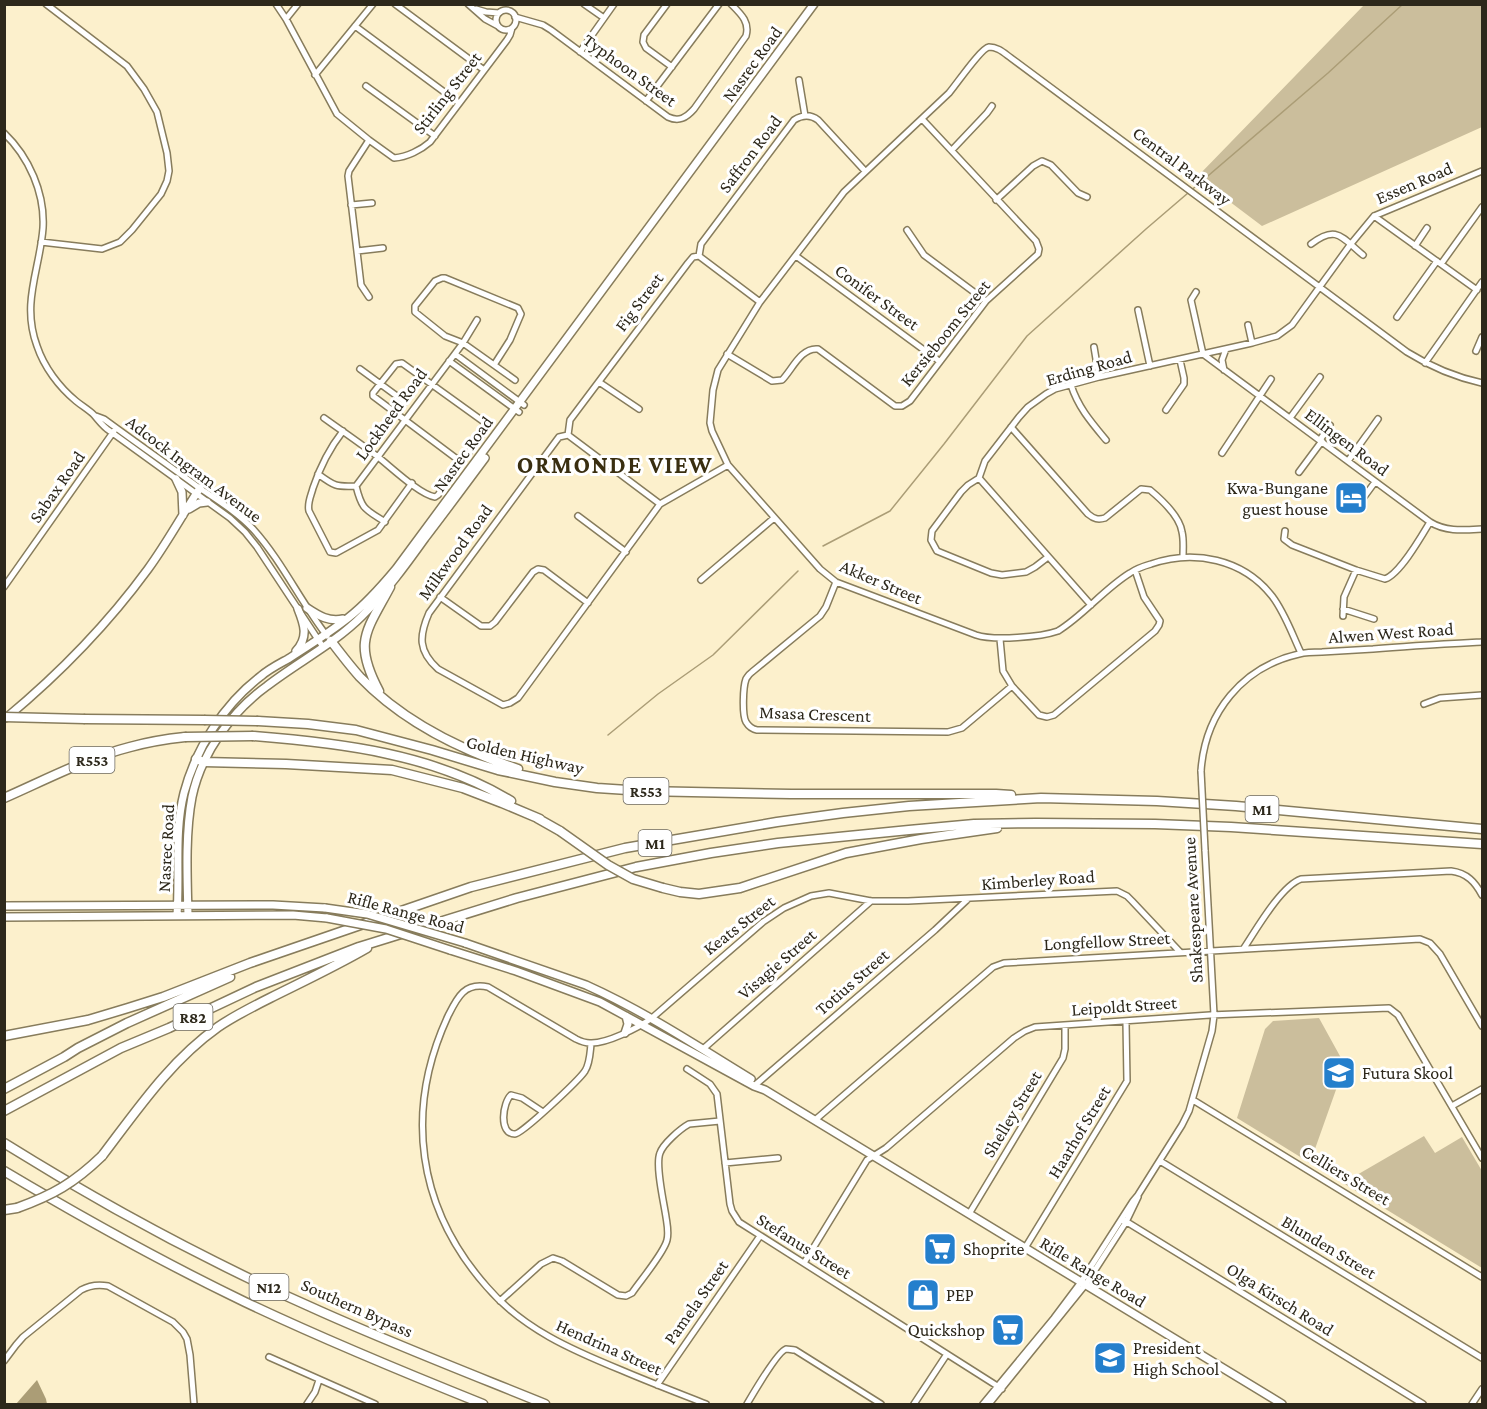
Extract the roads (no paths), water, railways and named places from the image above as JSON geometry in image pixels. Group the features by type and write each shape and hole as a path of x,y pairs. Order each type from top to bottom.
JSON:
{"highway":[{"path":"382,697 366,665 364,645 370,624 390,587"},
{"path":"328,638 361,678 407,716 447,741 495,762 555,782"},
{"name":"Golden Highway","path":"4,718 258,721 308,724 356,730 498,770 597,788 791,794 996,794 1041,798"},
{"name":"Golden Highway","path":"4,798 88,761 157,740 185,736 253,736 348,746 411,759 460,776 504,797 633,879 680,892 699,894 740,888 846,853 921,839 1036,823"},
{"path":"200,761 392,770 463,788 540,819"},
{"name":"M1","path":"282,953 471,887 626,848 777,822 909,806 1041,798 1157,801 1482,829"},
{"name":"M1","path":"381,941 517,898 636,867 778,843 974,824 1155,824 1482,844"},
{"path":"4,1210 17,1208 44,1198 66,1186 89,1169 175,1064 219,1026 381,941"},
{"name":"R82","path":"8,1109 121,1048 256,987 359,947 381,941"},
{"path":"4,1036 88,1020 163,997 282,953"},
{"name":"R82","path":"4,1089 128,1023 282,953"},
{"name":"Southern Bypass","path":"4,1143 93,1196 250,1278 397,1345 545,1404"},
{"name":"N12","path":"4,1171 118,1236 236,1297 366,1357 483,1404"}],"main road":[{"name":"Nasrec Road","path":"177,915 179,825 184,795 211,732 239,696 261,676 318,640 347,630 390,587 814,4"},
{"name":"Nasrec Road","path":"522,403 819,4"},
{"name":"Nasrec Road","path":"188,915 188,841 192,798 200,761 245,705 264,687 323,648 328,638 362,607 402,562 517,410"},
{"path":"176,479 182,492 183,515"},
{"path":"4,718 60,670 121,604 150,567 198,491"},
{"path":"183,515 195,505 207,502"},
{"path":"307,608 328,619 347,619"},
{"path":"288,659 300,646 305,634 298,609"},
{"path":"188,883 193,899 201,905"},
{"path":"161,905 172,899 178,887"},
{"name":"Rifle Range Road","path":"4,906 273,905 325,908 367,914 586,985 652,1018 765,1090 1282,1404"},
{"name":"Rifle Range Road","path":"4,917 293,915 327,918 386,929 580,993 756,1084"},
{"path":"625,1033 628,1024 626,1015"}],"street":[{"path":"40,242 102,249 120,242 161,194 169,171 157,112 144,89 127,66 46,4"},
{"name":"Stirling Street","path":"276,4 334,111 390,156 396,158 425,146 435,136 502,47 513,26"},
{"path":"286,20 298,4"},
{"path":"315,75 373,4"},
{"path":"395,4 484,70"},
{"path":"500,27 496,20 508,4"},
{"path":"513,26 516,21 514,4"},
{"path":"584,4 604,18"},
{"path":"580,52 614,4"},
{"path":"667,4 644,35 643,42 646,48 672,67"},
{"path":"646,101 719,4"},
{"name":"Typhoon Street","path":"514,15 551,30 668,117 682,119 690,113 746,36 748,28 746,21 731,4"},
{"path":"470,6 483,11 508,10 514,15"},
{"path":"470,6 485,19 500,27 508,29 532,23"},
{"path":"355,26 459,103"},
{"name":"Stirling Street","path":"500,27 503,38 502,47"},
{"name":"Central Parkway","path":"887,152 957,84 983,50 988,47 995,48 1011,57 1385,338 1425,363 1447,373 1482,383"},
{"path":"799,80 805,116"},
{"path":"366,86 435,136"},
{"path":"952,150 992,106"},
{"name":"Saffron Road","path":"699,256 701,244 794,120 805,116 818,120 865,171"},
{"name":"Kersieboom Street","path":"727,354 776,382 782,380 804,352 813,348 818,349 895,405 902,406 910,401 986,301 1038,254 1036,241 922,119"},
{"name":"Adcock Ingram Avenue","path":"4,133 25,159 37,185 43,229 31,296 32,318 37,345 54,379 75,401 94,416 104,419 114,431 176,479 234,513 250,527 279,563 328,638"},
{"path":"369,140 348,174 361,285 369,297"},
{"name":"Akker Street","path":"887,152 844,192 813,231 760,302 718,370 712,390 710,423 728,465 820,569 836,582 983,638 1000,639 1056,632 1123,577 1135,570 1160,561 1183,557 1206,558 1231,564 1264,587 1283,613 1301,653"},
{"path":"996,200 1033,166 1042,161 1051,165 1078,193 1087,197"},
{"path":"1481,171 1482,179"},
{"name":"Essen Road","path":"1319,287 1374,216 1481,171"},
{"path":"351,205 372,203"},
{"path":"1397,317 1482,207"},
{"path":"1374,216 1477,290"},
{"path":"1415,246 1427,228"},
{"path":"907,230 924,255 986,301"},
{"path":"1311,244 1331,233 1339,236 1363,255"},
{"path":"357,251 383,248"},
{"path":"699,256 760,302"},
{"name":"Fig Street","path":"568,435 570,420 688,263 693,257 699,256"},
{"name":"Conifer Street","path":"796,256 939,361"},
{"path":"494,365 510,340 521,314 520,310 456,282 442,278 435,281 414,310 445,336 463,342 494,365 515,380"},
{"path":"1425,363 1482,282"},
{"name":"Erding Road","path":"979,478 985,461 1023,412 1051,391 1099,377 1278,336 1292,324 1319,287"},
{"path":"1196,292 1191,300 1203,354"},
{"path":"1138,310 1150,366"},
{"name":"Lockheed Road","path":"357,486 450,361 477,320"},
{"path":"1248,325 1252,343"},
{"path":"1476,351 1482,336"},
{"path":"1094,347 1099,377"},
{"path":"1224,370 1222,360 1226,349"},
{"path":"455,354 522,403"},
{"name":"Ellingen Road","path":"1203,354 1430,522 1447,529 1482,529"},
{"path":"1166,410 1184,384 1180,360"},
{"path":"450,361 517,410"},
{"path":"324,418 411,483 435,497 461,462 485,429 485,424 404,363 396,364 380,383 373,396 461,462"},
{"path":"360,369 405,402"},
{"path":"1290,418 1320,377"},
{"path":"483,385 488,378"},
{"path":"1222,453 1271,379"},
{"path":"599,382 639,409"},
{"path":"1071,385 1074,396 1084,413 1106,440"},
{"path":"1348,461 1378,419"},
{"path":"1299,472 1330,425"},
{"path":"1011,427 1095,519 1106,518 1141,489 1150,490 1167,507 1181,527 1183,557"},
{"name":"Adcock Ingram Avenue","path":"114,431 198,491 207,502 245,532 323,648"},
{"name":"Sabax Road","path":"4,587 114,431"},
{"path":"343,431 325,457 308,508 330,552 336,553 378,530 411,483"},
{"path":"568,435 660,504"},
{"name":"Milkwood Road","path":"568,435 559,437 555,441 426,618 421,639 423,649 432,664 503,705 518,698 660,504 728,465"},
{"path":"318,474 335,486 357,486 362,505 385,522"},
{"path":"1048,556 1026,572 1002,575 991,573 937,551 930,537 961,492 979,478 1048,556 1091,605"},
{"path":"1364,497 1376,482"},
{"path":"578,516 626,552"},
{"path":"701,580 774,518"},
{"path":"1285,531 1284,539 1292,545 1381,579 1393,575 1430,522"},
{"path":"440,597 480,626 490,626 531,574 540,569 588,603"},
{"path":"1000,639 1003,671 1012,686 1036,713 1044,717 1051,717 1160,625 1160,621 1144,597 1135,570"},
{"path":"1356,570 1344,597 1343,612 1374,619"},
{"name":"Msasa Crescent","path":"836,582 820,616 746,679 743,713 746,723 751,728 778,731 948,732 969,723 1012,686"},
{"name":"Alwen West Road","path":"1301,653 1482,642"},
{"name":"Shakespeare Avenue","path":"1000,1388 1084,1283 1136,1203 1138,1196 1182,1125 1193,1100 1212,1031 1214,1015 1201,771 1204,747 1212,723 1232,692 1261,669 1301,653"},
{"path":"1425,704 1440,698 1482,695"},
{"path":"1244,948 1288,886 1301,879 1454,871 1471,879 1482,895"},
{"name":"Kimberley Road","path":"871,901 908,902 1111,890 1122,892 1180,952"},
{"name":"Keats Street","path":"591,1044 643,1025 752,931 784,908 820,894 842,895 871,901"},
{"name":"Totius Street","path":"756,1084 968,899"},
{"name":"Visagie Street","path":"702,1049 871,901"},
{"name":"Longfellow Street","path":"815,1120 998,964 1420,939 1430,943 1440,954 1482,1026"},
{"name":"Hendrina Street","path":"591,1044 573,1038 490,988 473,987 463,992 457,999 436,1044 426,1083 423,1107 422,1133 428,1177 437,1209 464,1260 487,1288 515,1314 548,1338 706,1404"},
{"name":"Leipoldt Street","path":"804,1263 867,1160 886,1148 1018,1035 1035,1028 1214,1015 1379,1007 1392,1009 1398,1015 1482,1158"},
{"name":"Haarhof Street","path":"1025,1248 1127,1081 1126,1022"},
{"name":"Shelley Street","path":"969,1214 1063,1058 1065,1026"},
{"path":"543,1112 522,1098 511,1095 506,1102 504,1126 512,1134 518,1133 543,1112 584,1073 589,1061 591,1044"},
{"name":"Stefanus Street","path":"687,1069 710,1084 717,1094 732,1211 739,1222 1000,1388"},
{"path":"1452,1106 1482,1089"},
{"name":"Celliers Street","path":"1193,1100 1482,1277"},
{"path":"500,1301 541,1264 553,1258 618,1295 626,1296 632,1293 663,1250 668,1239 658,1164 660,1152 689,1124 720,1121"},
{"path":"725,1163 778,1158"},
{"name":"Blunden Street","path":"1160,1161 1482,1358"},
{"name":"Olga Kirsch Road","path":"1124,1220 1423,1404"},
{"name":"Pamela Street","path":"657,1385 760,1236"},
{"path":"4,1361 23,1337 81,1290 96,1285 108,1286 173,1322 183,1332 190,1355 194,1404"},
{"path":"747,1404 776,1359 783,1351 789,1349 795,1350 880,1404"},
{"path":"914,1404 947,1354"},
{"path":"269,1357 375,1404"},
{"path":"308,1404 319,1380"},
{"path":"983,1404 1000,1388"},
{"path":"989,1404 1000,1388"},
{"path":"1472,1404 1482,1389"}],"waterway":[{"path":"823,546 890,511 1027,336 1146,229 1328,73 1403,4"},
{"path":"608,735 658,694 713,655 798,571"}],"place":[{"name":"Kwa-Bungane guest house","path":"1351,498"},
{"name":"Futura Skool","path":"1339,1073"},
{"name":"Shoprite","path":"940,1249"},
{"name":"PEP","path":"923,1295"},
{"name":"Quickshop","path":"1008,1330"},
{"name":"President High School","path":"1110,1358"}],"district":[{"name":"ORMONDE VIEW","path":"615,465"}]}
